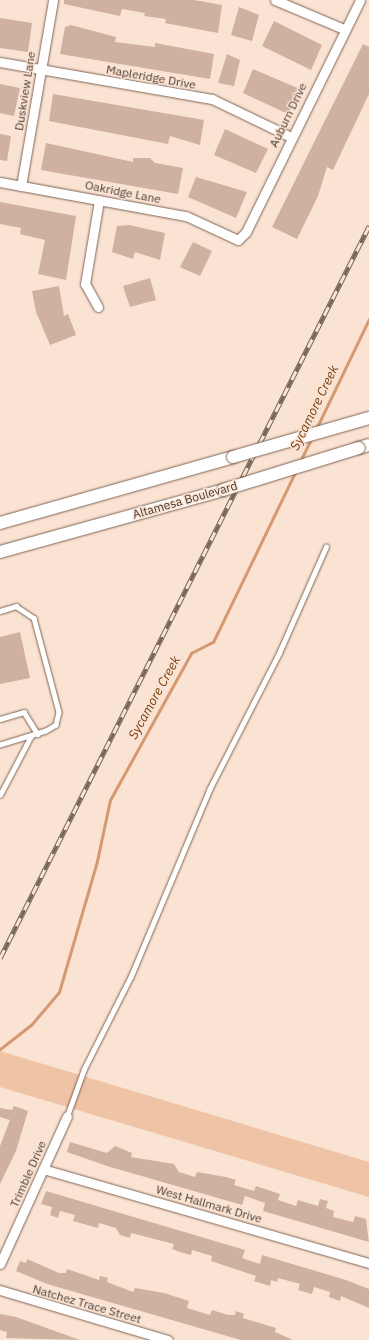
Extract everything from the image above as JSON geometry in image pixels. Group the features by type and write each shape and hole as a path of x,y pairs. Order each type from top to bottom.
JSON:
{"main road":[{"path":"0,523 369,418"},
{"name":"Altamesa Boulevard","path":"0,552 223,490 364,446"}],"street":[{"name":"Duskview Lane","path":"21,186 52,0"},
{"path":"276,0 344,28"},
{"name":"Auburn Drive","path":"238,240 246,232 344,28 360,0"},
{"name":"Mapleridge Drive","path":"0,62 212,100 291,137"},
{"name":"Oakridge Lane","path":"0,182 186,216 238,240"},
{"path":"98,307 85,284 99,200"},
{"name":"Trimble Drive","path":"0,1264 67,1116"},
{"name":"West Hallmark Drive","path":"43,1170 369,1263"},
{"name":"Natchez Trace Street","path":"0,1290 168,1340"}],"lane":[{"path":"67,1116 84,1069 131,976 209,790 279,653 326,547"},
{"path":"0,611 16,606 34,618 59,712 56,725 38,734 0,745"},
{"path":"0,719 24,712 38,734"},
{"path":"0,795 31,736"}],"shaded area":[{"path":"0,1051 369,1162 369,1197 0,1087"}],"building":[{"path":"64,0 194,0 222,5 218,33 165,23 166,19 144,16 145,13 122,9 120,16 64,4"},
{"path":"239,7 259,15 252,41 231,35"},
{"path":"0,18 32,23 28,52 0,48"},
{"path":"274,21 322,45 311,70 262,46"},
{"path":"71,25 116,37 115,42 155,47 155,43 214,54 210,79 60,54 65,27"},
{"path":"363,44 369,47 369,94 333,170 327,167 318,196 297,239 272,227"},
{"path":"227,54 240,60 234,86 218,83"},
{"path":"253,69 300,89 288,114 243,93"},
{"path":"0,84 20,88 14,116 0,113"},
{"path":"53,94 204,120 200,145 170,136 168,144 49,121"},
{"path":"225,129 268,149 256,173 214,155"},
{"path":"0,134 11,136 7,161 0,160"},
{"path":"46,143 133,162 133,158 150,158 155,163 183,168 178,194 41,170"},
{"path":"196,177 247,192 236,218 188,197"},
{"path":"0,202 76,216 66,280 38,274 45,240 20,234 21,228 0,224"},
{"path":"129,225 165,233 160,260 135,252 133,259 112,252 117,226"},
{"path":"193,242 212,251 200,276 180,267"},
{"path":"150,278 156,300 130,307 123,286"},
{"path":"59,286 64,316 68,314 76,335 50,345 36,312 32,291"},
{"path":"20,632 30,678 0,684 0,637"},
{"path":"14,1106 28,1111 16,1151 0,1184 0,1146 10,1120 0,1117 0,1108 12,1110"},
{"path":"70,1142 107,1153 115,1146 132,1153 131,1157 174,1164 179,1172 195,1177 197,1172 226,1177 236,1180 234,1185 254,1191 256,1186 280,1194 278,1200 296,1206 298,1200 318,1206 320,1199 328,1201 326,1208 334,1211 333,1217 353,1222 355,1216 366,1219 369,1242 263,1211 265,1203 245,1196 242,1205 107,1166 67,1152"},
{"path":"46,1191 245,1250 242,1258 260,1264 262,1255 346,1280 369,1289 369,1308 341,1296 340,1301 329,1297 330,1292 314,1287 312,1294 298,1290 300,1284 278,1278 277,1282 271,1280 270,1286 254,1281 256,1276 211,1261 212,1256 192,1250 191,1255 180,1252 172,1249 174,1244 131,1233 130,1238 120,1235 116,1228 99,1223 98,1228 73,1221 75,1215 60,1211 58,1218 50,1215 52,1207 41,1204"},
{"path":"27,1259 59,1273 66,1273 67,1269 99,1280 100,1276 108,1278 107,1282 133,1292 135,1288 164,1293 189,1301 187,1308 210,1315 212,1310 228,1315 235,1315 236,1311 244,1314 243,1318 276,1328 275,1332 293,1340 241,1340 47,1284 16,1271 20,1261 26,1263"},
{"path":"0,1314 16,1317 80,1340 6,1338 7,1332 0,1330"}],"waterway":[{"name":"Sycamore Creek","path":"316,429 369,319"},
{"name":"Sycamore Creek","path":"299,463 312,438"},
{"name":"Sycamore Creek","path":"0,1049 31,1025 59,992 97,861 110,800 191,653 213,642 295,472"}],"railway":[{"path":"0,958 369,226"}]}
